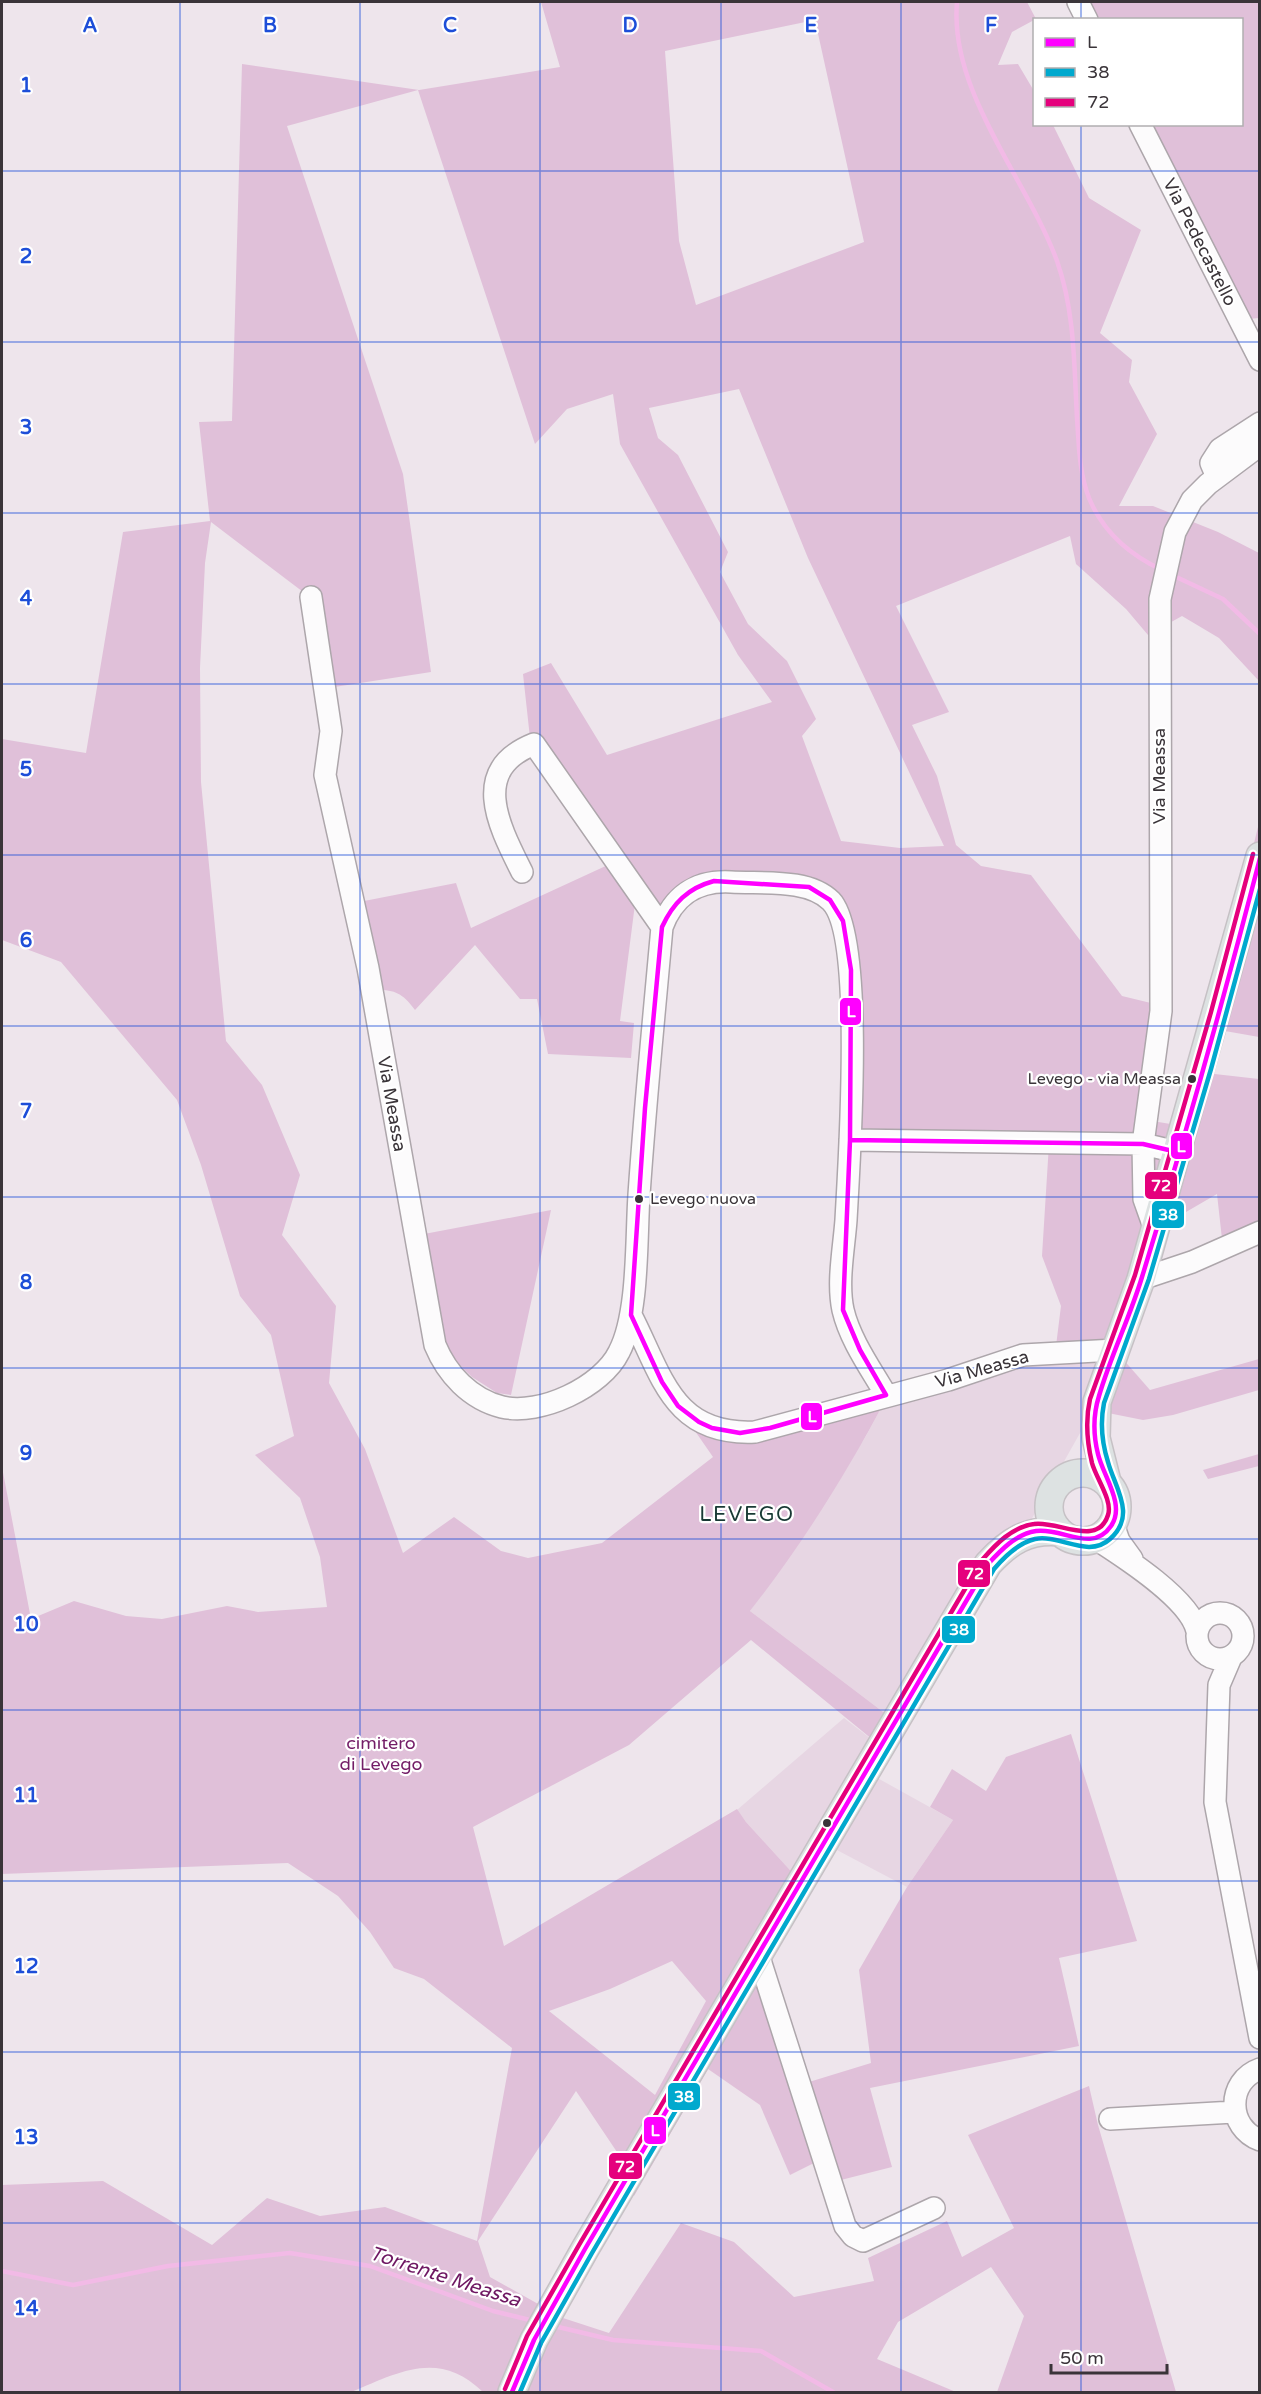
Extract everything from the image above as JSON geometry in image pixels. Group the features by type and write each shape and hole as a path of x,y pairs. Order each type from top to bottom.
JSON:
{"main road":[{"path":"1081,1473 1092,1458 1097,1402 1141,1279 1260,856"},
{"path":"1049,1506 1054,1524 1060,1532 1077,1541 1105,1531 1117,1502 1107,1482 1095,1438"},
{"path":"1022,1536 1049,1506 1056,1487 1072,1475 1081,1473 1099,1477 1107,1482"},
{"path":"512,2392 534,2340 551,2308 988,1564 1010,1542 1022,1536 1036,1531 1060,1532"}],"street":[{"path":"1078,2 1086,18"},
{"name":"Via Pedecastello","path":"1141,126 1260,360"},
{"path":"1217,477 1211,463 1216,453 1260,423"},
{"name":"Via Meassa","path":"1155,1230 1144,1199 1143,1144 1161,1011 1160,599 1169,552 1179,522 1192,500 1217,477 1260,445"},
{"name":"Via Meassa","path":"311,597 332,731 325,775 368,968 435,1345 441,1360 461,1384 487,1402 518,1409 533,1408 565,1398 610,1365 626,1336 631,1315 645,1108 662,927 667,914 684,894 694,887 714,881 809,887 823,895 836,907 843,921 851,970 850,1140 841,1292 843,1310 852,1334 886,1395"},
{"path":"522,872 499,825 495,794 500,771 515,752 534,744 662,927"},
{"path":"850,1140 1143,1144 1177,1152"},
{"path":"1141,1279 1192,1262 1260,1232"},
{"name":"Via Meassa","path":"631,1315 669,1394 689,1416 712,1428 740,1433 755,1432 948,1380 1023,1355 1115,1350"},
{"path":"1105,1531 1135,1565 1204,1623"},
{"path":"1231,1657 1216,1659 1203,1652 1197,1639 1204,1623 1228,1614 1240,1625 1243,1639 1231,1657 1219,1685 1215,1802 1260,2038"},
{"path":"758,1954 845,2226 853,2236 863,2241 934,2208"},
{"path":"1260,2069 1244,2078 1237,2088 1234,2112 1246,2133 1260,2140"},
{"path":"1110,2119 1234,2112"}],"shaded area":[{"path":"1115,1350 1093,1410 1022,1536 899,1724 750,1611 810,1525 866,1436 887,1397 993,1367"},
{"path":"844,1718 884,1749 872,1775 953,1820 907,1887 835,1849 810,1892 737,1810"}],"green space":[{"name":"cimitero di Levego","path":"541,2 1027,2 1035,18 1012,32 998,65 1018,64 1033,89 1033,126 1053,126 1089,198 1141,230 1100,333 1132,360 1129,382 1157,434 1119,506 1153,506 1218,532 1259,553 1259,681 1219,638 1182,616 1148,635 1126,609 1076,564 1070,536 896,606 949,712 912,725 937,776 956,845 981,866 1031,875 1122,996 1155,1004 1146,1120 1183,1126 1197,1072 1259,1079 1259,1232 1223,1248 1217,1194 1155,1230 1115,1350 1150,1390 1259,1359 1259,1390 1173,1415 1143,1420 1093,1410 1115,1351 1055,1354 1061,1306 1042,1256 1049,1144 850,1140 841,922 807,892 714,887 672,914 635,904 620,1021 634,1023 631,1058 548,1054 537,999 520,999 475,945 415,1010 399,994 376,990 359,902 456,883 471,928 610,864 530,738 523,674 551,663 607,755 772,702 738,655 620,444 613,394 567,409 535,444 418,90 287,126 403,474 431,672 328,688 315,601 211,522 205,563 200,668 201,782 226,1041 262,1085 300,1175 282,1235 336,1306 329,1383 365,1449 403,1553 454,1517 501,1551 528,1558 602,1543 713,1457 695,1431 721,1439 887,1397 823,1507 788,1560 750,1611 899,1724 884,1749 751,1640 629,1745 473,1827 504,1946 737,1809 746,1822 810,1892 759,1982 796,2086 871,2063 859,1970 907,1887 953,1820 930,1807 952,1769 986,1791 1006,1757 1071,1734 1137,1941 1059,1958 1079,2046 870,2088 892,2167 837,2181 828,2156 790,2175 760,2105 708,2069 634,2196 621,2158 576,2091 478,2241 490,2277 563,2318 609,2333 681,2223 734,2242 794,2297 874,2281 868,2258 947,2221 962,2257 1014,2228 968,2135 1089,2086 1098,2125 1176,2392 997,2392 1024,2316 991,2267 898,2322 877,2359 956,2392 483,2392 467,2379 451,2371 418,2368 351,2392 2,2392 2,2185 103,2181 212,2245 267,2198 320,2216 385,2207 477,2241 512,2048 424,1979 394,1968 370,1932 338,1896 288,1863 2,1874 2,1467 31,1619 74,1601 126,1616 162,1619 227,1606 258,1612 327,1607 320,1557 300,1498 255,1455 294,1436 271,1335 240,1296 201,1165 177,1100 61,962 2,940 2,739 86,753 123,532 210,521 199,422 232,421 242,64 419,90 560,67","holes":["815,20 864,242 696,305 679,241 665,51","739,389 808,558 944,846 900,848 841,841 802,736 816,719 787,661 748,624 720,572 728,552 678,455 658,438 649,408","672,1961 706,2001 655,2095 549,2011 610,1989"]},
{"path":"1086,2 1259,2 1259,318 1248,319 1150,126 1243,126 1243,18 1094,18"},
{"path":"1259,823 1259,1037 1208,1028"},
{"path":"551,1210 511,1395 497,1393 472,1377 446,1352 424,1234"},
{"path":"1259,1454 1259,1466 1208,1479 1203,1470"}],"waterway":[{"path":"957,2 958,36 965,69 977,102 1044,230 1063,280 1073,339 1080,459 1089,498 1102,521 1119,541 1139,557 1162,570"},
{"path":"1172,575 1223,599 1260,634"},
{"name":"Torrente Meassa","path":"2,2271 73,2285 168,2266 290,2253 370,2266 493,2311 534,2321"},
{"name":"Torrente Meassa","path":"554,2326 613,2340 761,2351 833,2392"}],"transit line":[{"name":"72","path":"505,2389 527,2336 579,2245 982,1560 1005,1537 1026,1526 1043,1524 1076,1530 1095,1530 1103,1525 1108,1515 1108,1503 1094,1469 1089,1447 1088,1407 1135,1275 1211,1012 1253,854"},
{"name":"L","path":"512,2392 534,2340 585,2249 988,1564 1009,1543 1022,1535 1046,1531 1076,1538 1095,1538 1103,1534 1115,1518 1115,1500 1096,1447 1094,1425 1097,1403 1137,1292 1158,1225 1204,1068 1260,858"},
{"name":"L","path":"714,881 809,887 830,900 843,921 851,970 850,1140 843,1310 860,1350 886,1395 770,1428 740,1433 712,1428 699,1422 678,1406 662,1382 631,1315 645,1108 662,927 682,898 696,888 714,881"},
{"name":"38","path":"520,2392 541,2343 592,2253 994,1569 1012,1551 1035,1539 1044,1538 1093,1547 1110,1539 1118,1530 1122,1520 1122,1501 1104,1448 1102,1433 1104,1403 1149,1279 1211,1069 1260,889"},
{"name":"L","path":"850,1140 1143,1144 1177,1152"}],"place":[{"name":"Levego - via Meassa","path":"1192,1079"},
{"name":"Levego nuova","path":"639,1199"}],"district":[{"name":"LEVEGO","path":"747,1514"}]}
